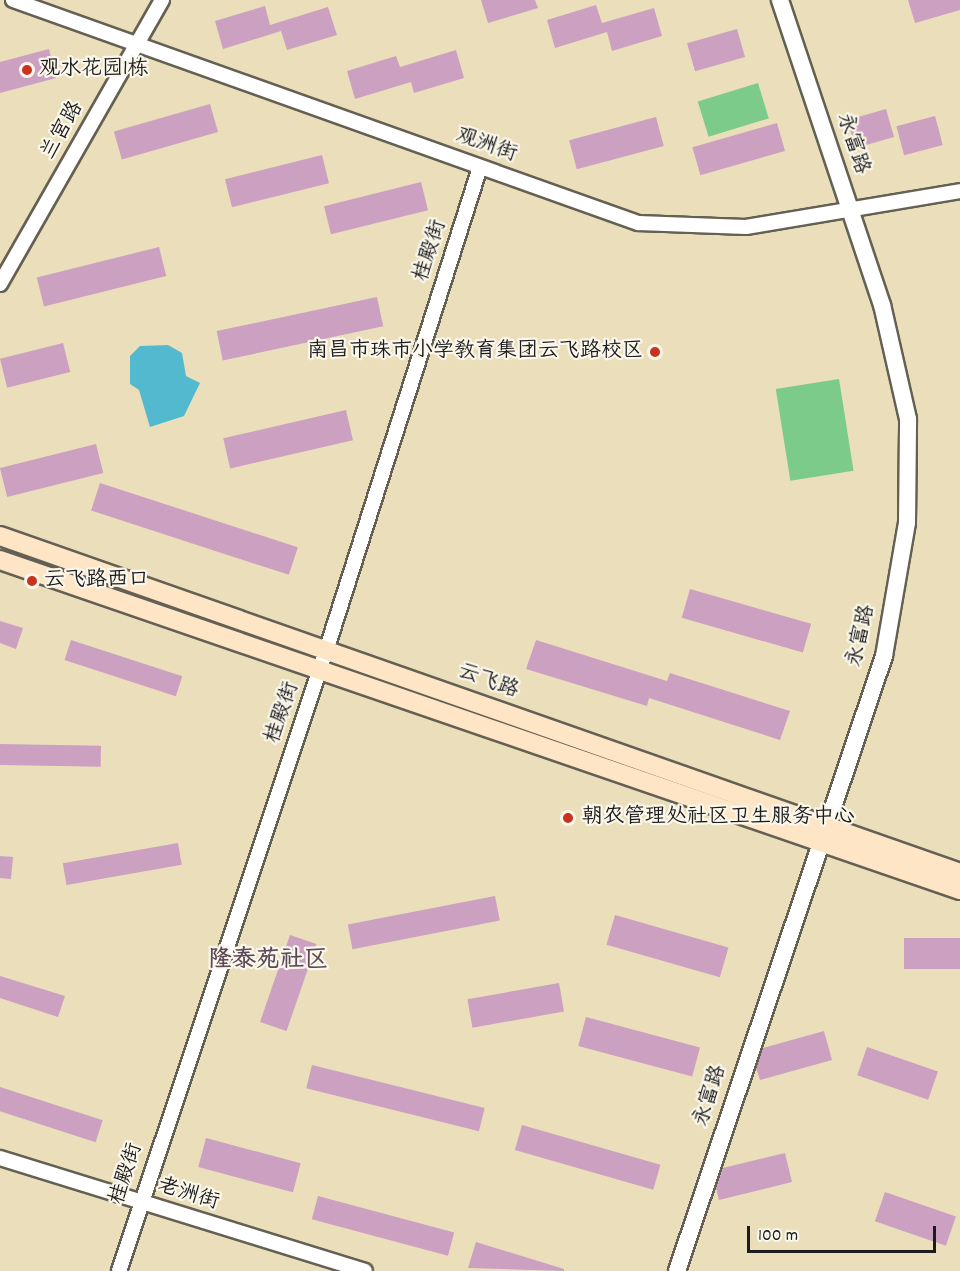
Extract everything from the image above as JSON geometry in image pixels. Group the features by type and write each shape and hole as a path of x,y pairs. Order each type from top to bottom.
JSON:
{"main road":[{"name":"云飞路","path":"0,536 327,648 820,834 960,890"},
{"name":"云飞路","path":"0,560 320,669 820,834 960,873"}],"street":[{"name":"观洲街","path":"13,0 136,47 638,223 746,227 960,191"},
{"name":"兰宫路","path":"0,284 162,0"},
{"name":"永富路","path":"676,1271 820,834 884,656 907,522 908,419 882,305 780,0"},
{"name":"桂殿街","path":"119,1271 139,1202 327,648 480,167"},
{"name":"老洲街","path":"0,1158 365,1271"}],"green space":[{"path":"758,83 769,118 709,137 698,101"},
{"path":"839,379 854,471 790,481 776,389"}],"water":[{"path":"168,345 182,353 186,376 200,383 184,416 150,427 139,390 130,384 130,356 140,346"}],"building":[{"path":"481,0 535,0 538,8 488,23"},
{"path":"908,0 960,0 960,10 915,23"},
{"path":"596,5 602,23 654,8 662,36 612,51 607,32 555,48 547,20"},
{"path":"265,6 270,25 328,7 337,35 287,50 281,31 223,49 215,21"},
{"path":"737,29 745,57 695,71 687,43"},
{"name":"观水花园1栋","path":"49,49 56,78 0,93 0,62"},
{"path":"456,50 464,78 414,93 411,82 355,99 347,71 396,56 400,67"},
{"path":"210,104 218,132 122,159 114,132"},
{"path":"886,109 894,137 856,148 848,120"},
{"path":"935,116 943,145 904,155 896,126"},
{"path":"656,117 664,146 577,169 569,140"},
{"path":"777,123 785,151 700,175 692,147"},
{"path":"322,155 329,183 232,207 225,179"},
{"path":"421,182 428,210 331,234 324,206"},
{"path":"159,247 166,276 44,307 37,277"},
{"path":"377,297 383,326 223,360 217,331"},
{"path":"63,343 70,372 7,388 0,359"},
{"path":"346,410 353,440 230,469 223,438"},
{"path":"96,444 103,473 7,497 0,468"},
{"path":"100,483 298,547 289,575 91,511"},
{"path":"690,589 811,624 803,653 682,618"},
{"path":"0,621 23,628 16,649 0,643"},
{"path":"71,640 182,676 176,696 65,660"},
{"path":"536,640 667,681 670,673 790,711 780,740 649,698 647,706 526,669"},
{"path":"0,744 101,746 101,767 0,765"},
{"path":"178,843 182,865 67,885 63,863"},
{"path":"0,856 13,857 11,879 0,878"},
{"path":"495,896 500,921 353,949 348,925"},
{"path":"615,915 728,948 720,977 606,945"},
{"path":"290,935 316,944 287,1031 260,1022"},
{"path":"904,938 960,938 960,969 904,969"},
{"path":"0,976 65,996 58,1017 0,998"},
{"path":"559,983 564,1012 472,1028 467,999"},
{"path":"586,1017 700,1048 692,1077 578,1046"},
{"path":"824,1031 832,1060 760,1080 756,1068 763,1048"},
{"path":"867,1047 938,1071 928,1100 857,1075"},
{"path":"312,1065 485,1108 479,1131 306,1088"},
{"path":"0,1087 103,1120 96,1142 0,1111"},
{"path":"522,1125 660,1165 653,1190 515,1150"},
{"path":"206,1138 301,1163 293,1192 198,1167"},
{"path":"785,1153 792,1182 719,1200 716,1188 723,1168"},
{"path":"885,1192 956,1216 946,1246 875,1221"},
{"path":"318,1196 454,1232 448,1256 312,1219"},
{"path":"476,1242 564,1269 564,1271 468,1268"}],"place":[{"name":"观水花园1栋","path":"27,70"},
{"name":"南昌市珠市小学教育集团云飞路校区","path":"655,352"},
{"name":"云飞路西口","path":"32,581"},
{"name":"朝农管理处社区卫生服务中心","path":"568,818"}],"district":[{"name":"隆泰苑社区","path":"268,962"}]}
